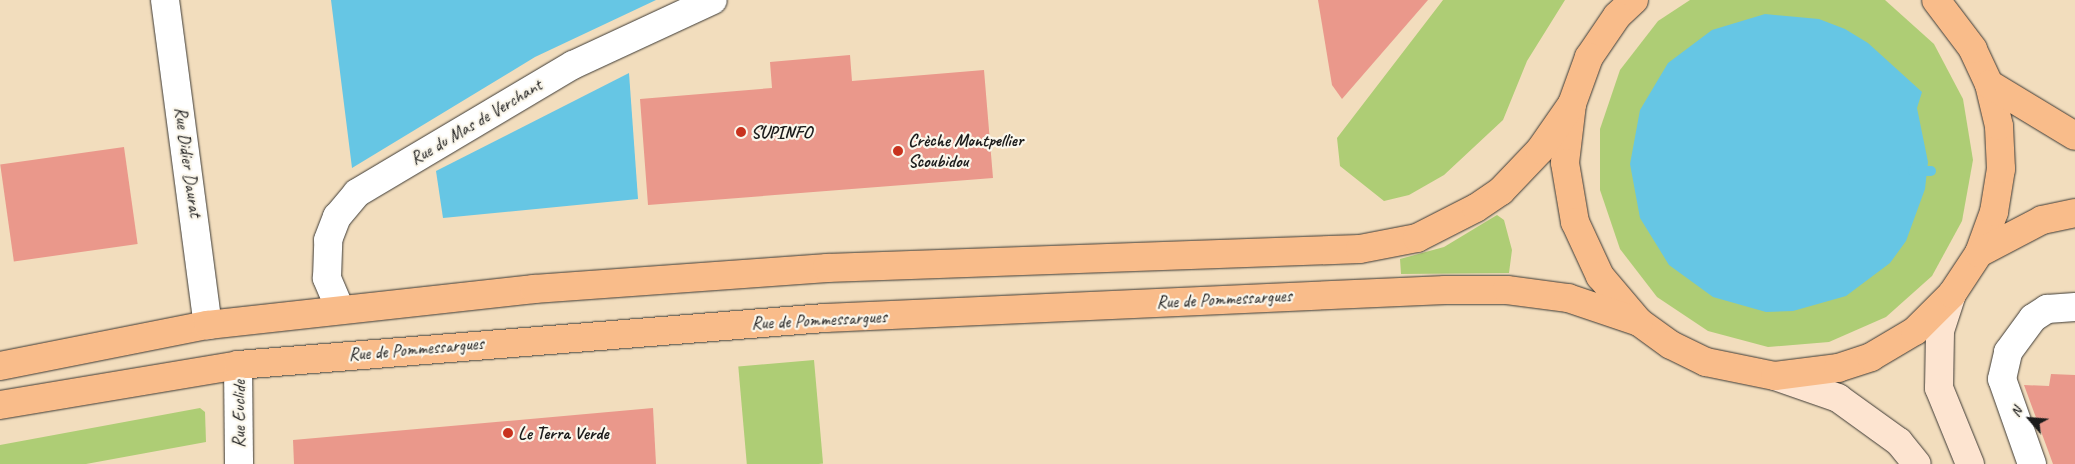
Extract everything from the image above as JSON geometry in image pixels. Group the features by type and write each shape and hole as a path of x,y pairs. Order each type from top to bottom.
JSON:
{"main road":[{"path":"1634,0 1616,16 1589,58 1572,104 1565,163 1575,222 1600,276 1639,322 1671,345 1706,362 1775,376 1838,398 1899,442 1918,464"},
{"path":"1775,376 1810,375 1871,357 1915,331 1952,294 1979,253 1994,212 2001,169 1999,126 1989,84 1946,6"},
{"path":"1989,84 2075,136"},
{"path":"0,366 208,325 534,289 827,268 1360,249 1417,238 1476,208 1501,191 1540,150 1572,104"},
{"path":"1979,253 2042,220 2075,212"},
{"name":"Rue de Pommessargues","path":"0,405 238,365 825,318 1368,292 1508,290 1568,298 1639,322"},
{"path":"1952,294 1940,332 1939,388 1970,464"}],"street":[{"name":"Rue Didier Daurat","path":"165,0 208,325"},
{"name":"Rue du Mas de Verchant","path":"340,309 327,278 328,240 337,217 357,193 573,65 714,0"},
{"path":"2032,464 2002,379 2008,352 2034,318 2048,308 2075,307"},
{"name":"Rue Euclide","path":"238,365 239,464"}],"green space":[{"path":"1443,0 1565,0 1527,61 1503,120 1444,175 1409,195 1384,201 1340,166 1337,138"},
{"path":"1690,0 1885,0 1934,44 1963,99 1973,160 1962,221 1932,276 1886,317 1829,342 1768,347 1708,331 1657,297 1620,249 1600,190 1600,129 1620,70 1658,21"},
{"path":"1497,215 1504,220 1512,250 1509,273 1401,274 1400,259 1444,247"},
{"path":"814,360 823,464 747,464 738,367"},
{"path":"200,408 205,412 206,442 86,464 0,464 0,445"}],"water":[{"path":"331,0 656,0 535,57 352,168"},
{"path":"1765,14 1819,19 1845,29 1868,43 1922,92 1917,108 1928,162 1925,189 1906,241 1890,263 1846,296 1793,311 1766,312 1713,297 1669,265 1640,218 1630,164 1640,110 1668,63 1712,30"},
{"path":"629,73 638,199 443,218 436,171"}],"building":[{"path":"1318,0 1428,0 1342,99 1332,85"},
{"path":"850,55 852,81 984,70 993,178 648,205 640,99 772,88 770,62"},
{"path":"124,147 138,244 14,261 0,164"},
{"path":"2051,374 2075,375 2075,464 2053,464 2024,385 2049,386"},
{"name":"Le Terra Verde","path":"653,408 656,464 294,464 293,440"}],"waterway":[{"path":"1913,171 1931,171"}],"place":[{"name":"SUPINFO","path":"741,132"},
{"name":"Crèche Montpellier Scoubidou","path":"898,151"},
{"name":"Le Terra Verde","path":"508,433"}]}
